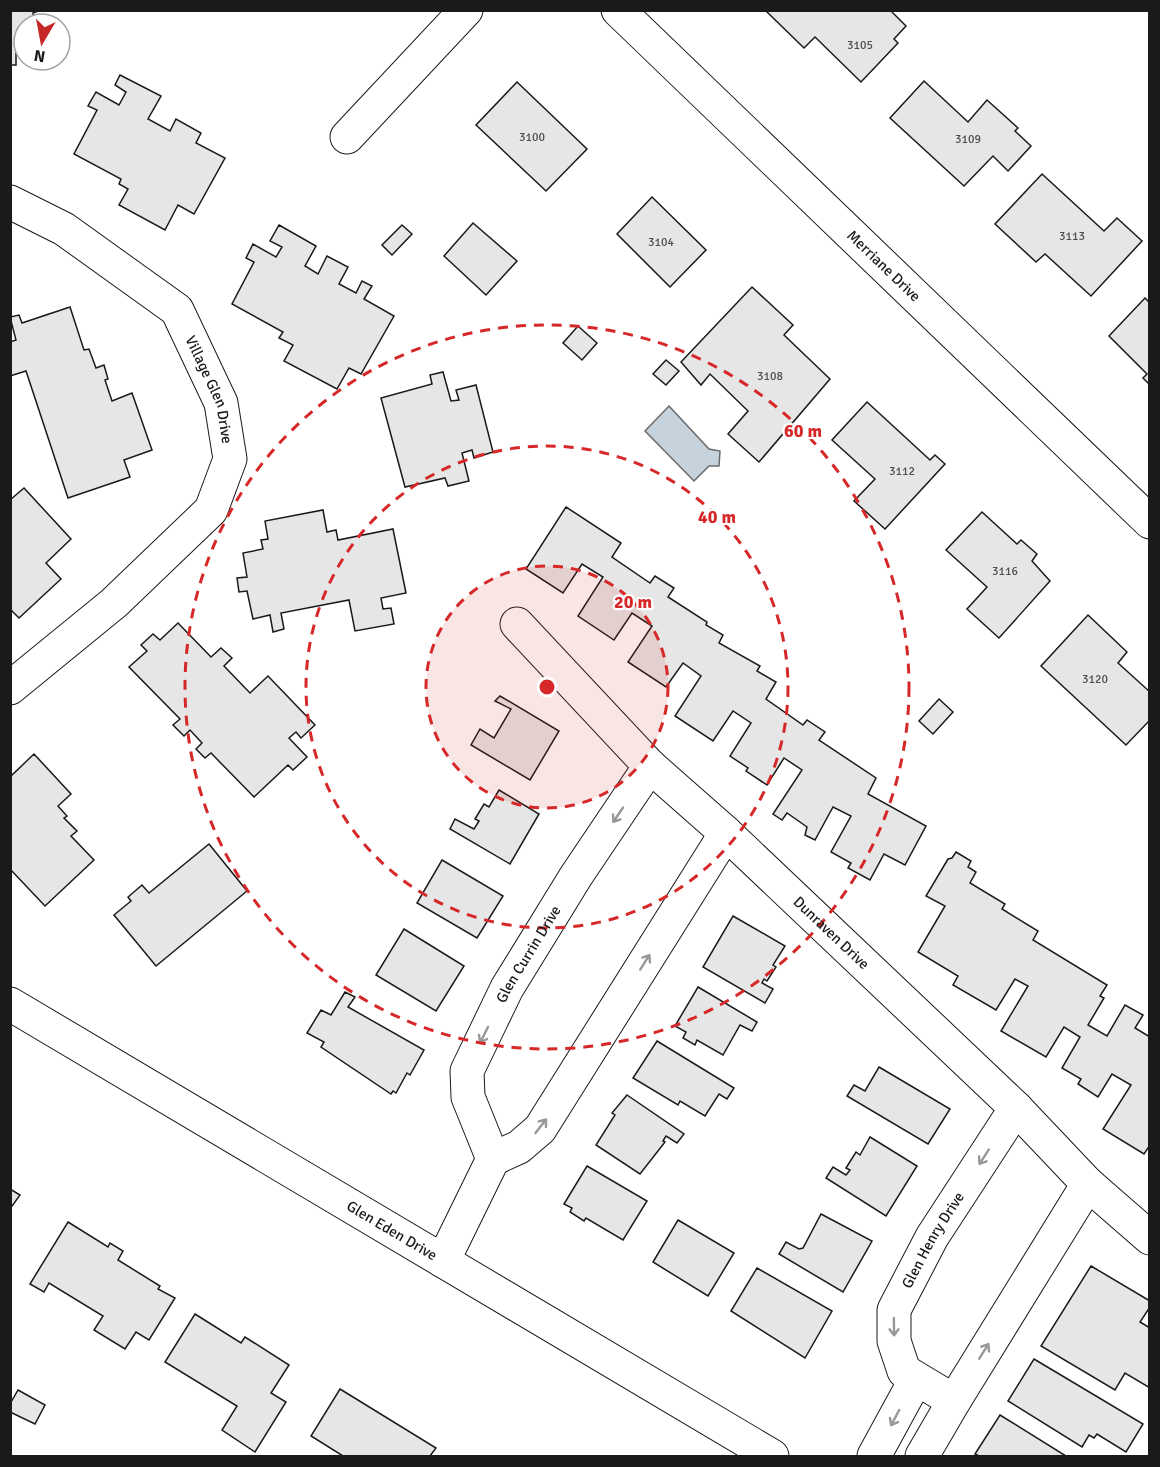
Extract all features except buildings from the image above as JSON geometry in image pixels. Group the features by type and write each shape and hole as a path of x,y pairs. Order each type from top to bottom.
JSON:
{"street":[{"path":"347,137 466,10"},
{"name":"Merriane Drive","path":"618,10 1149,522"},
{"name":"Village Glen Drive","path":"10,202 64,229 177,310 221,403 230,459 211,510 114,603 10,688"},
{"name":"Dunraven Drive","path":"517,624 650,766 726,833 1016,1108 1088,1184 1149,1238"},
{"name":"Glen Currin Drive","path":"494,1159 468,1097 467,1071 507,988 576,876 650,766"},
{"path":"443,1260 494,1159 519,1147 540,1129 726,833"},
{"name":"Glen Eden Drive","path":"10,1004 772,1456"},
{"name":"Glen Henry Drive","path":"954,1401 904,1371 894,1341 894,1310 932,1237 1016,1108"},
{"path":"922,1456 1088,1184"},
{"path":"874,1456 916,1379"}],"shaded area":[{"path":"669,406 709,449 720,451 719,466 709,466 694,481 645,431"}]}
